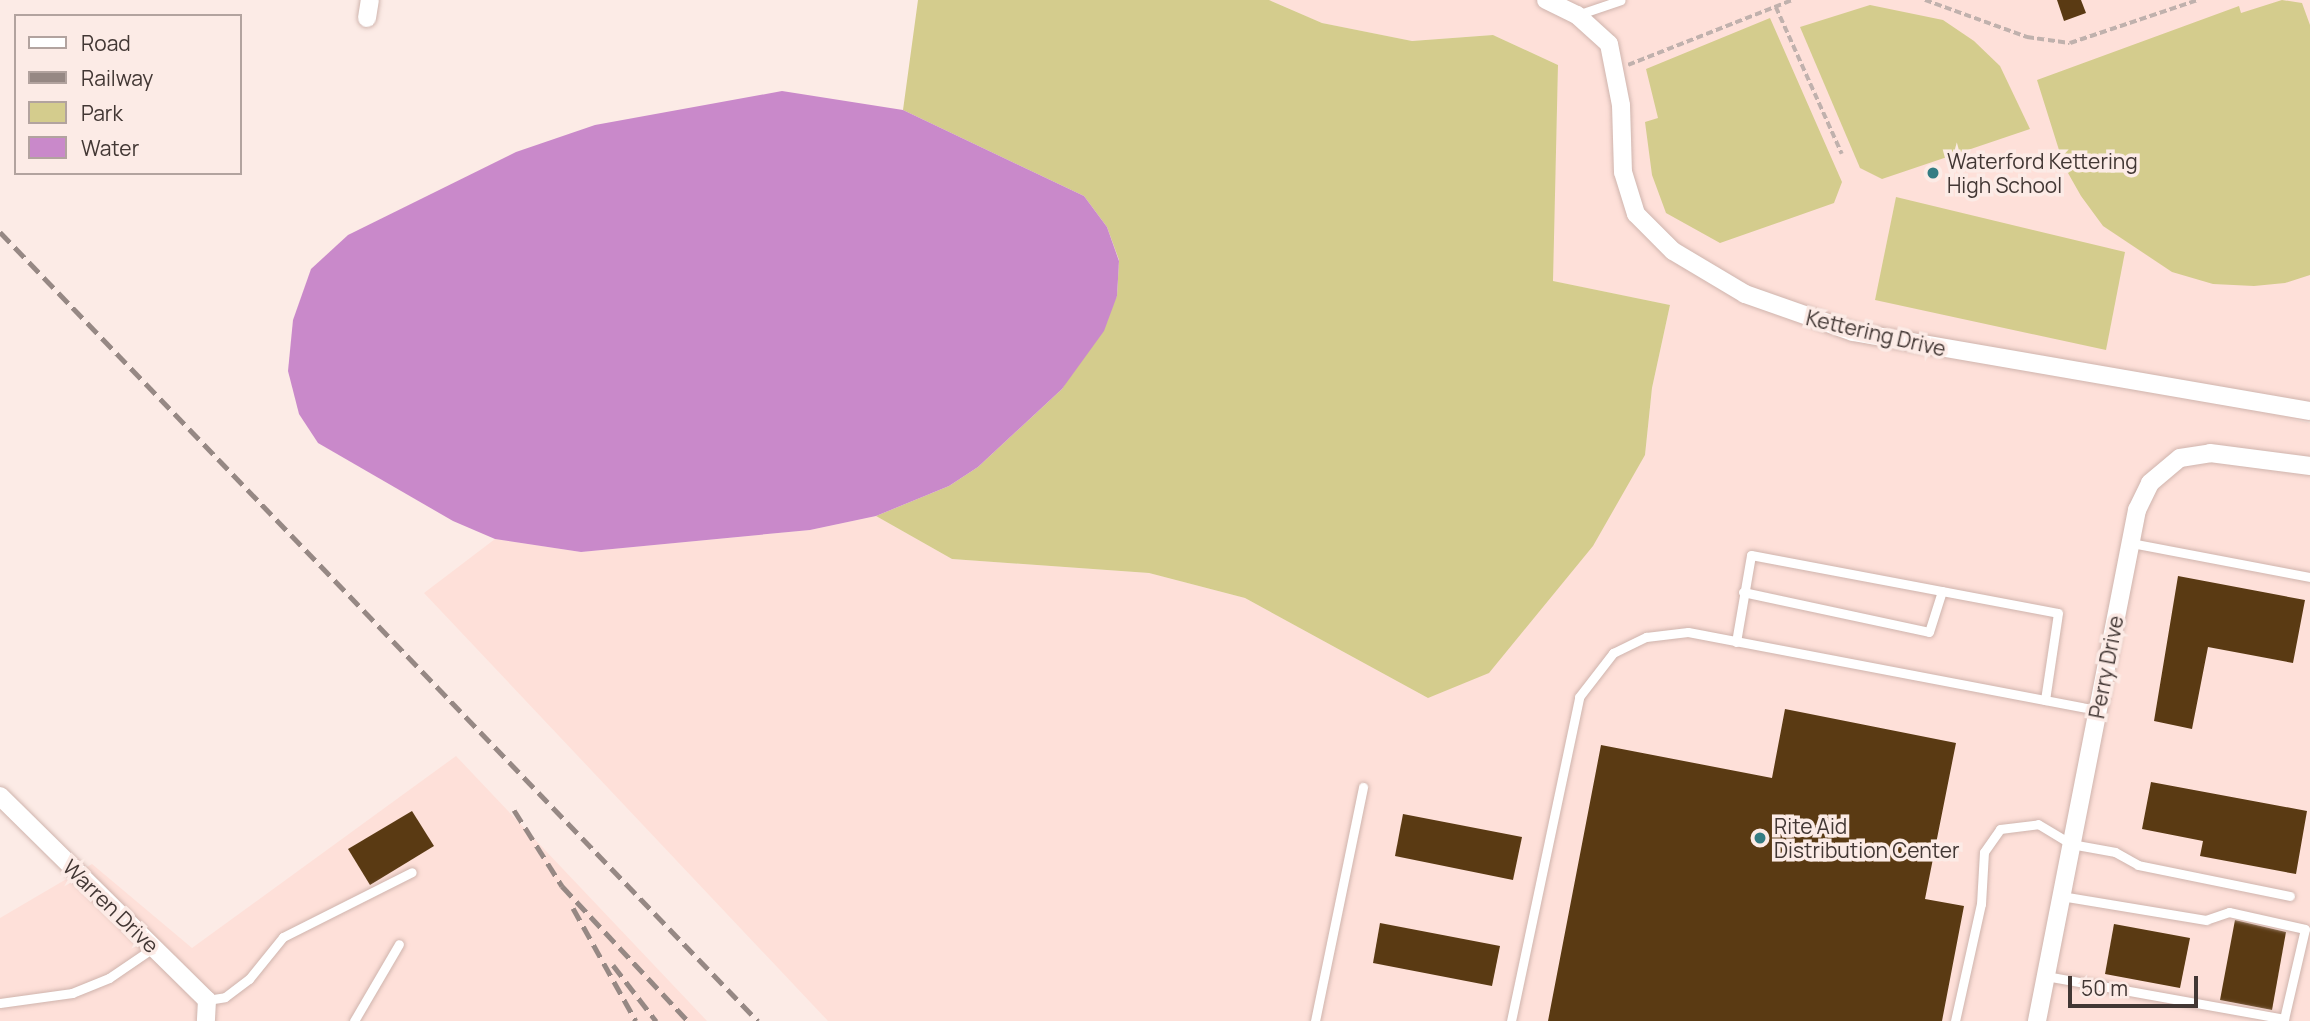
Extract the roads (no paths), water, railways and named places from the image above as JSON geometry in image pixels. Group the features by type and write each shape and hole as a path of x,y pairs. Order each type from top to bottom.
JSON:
{"street":[{"name":"Kettering Drive","path":"1546,0 1577,15 1609,44 1616,69 1623,172 1636,214 1673,251 1745,294 1853,332 2310,411"},
{"name":"Perry Drive","path":"2037,1021 2137,510 2150,483 2180,458 2210,453 2310,466"},
{"name":"Warren Drive","path":"0,796 207,1000"},
{"path":"206,1021 207,1000"}],"lane":[{"path":"1577,15 1621,0"},
{"path":"2131,542 2310,577"},
{"path":"1736,642 1751,555 2058,613 2045,700"},
{"path":"1743,592 1929,632 1942,591"},
{"path":"1511,1021 1579,697 1613,653 1646,637 1688,632 2097,710"},
{"path":"1315,1021 1363,787"},
{"path":"1955,1021 1981,904 1984,852 2000,829 2038,824 2071,844 2115,852 2138,865 2290,896"},
{"path":"207,1000 225,997 249,979 283,937 412,872"},
{"path":"2046,976 2284,1019 2305,929 2229,912 2206,920 2061,896"},
{"path":"354,1021 398,944"},
{"path":"0,1003 72,993 109,978 153,948"}],"water":[{"path":"782,91 903,110 1084,196 1107,227 1119,261 1117,296 1104,331 1062,389 978,467 949,486 876,516 810,530 581,552 495,539 453,521 318,443 299,414 288,371 293,320 311,269 348,235 516,152 595,125"}],"railway":[{"path":"0,232 758,1021"},
{"path":"514,810 562,886 688,1021"},
{"path":"573,908 636,1021"},
{"path":"613,965 656,1021"}],"place":[{"name":"Waterford Kettering High School","path":"1933,173"},
{"name":"Rite Aid Distribution Center","path":"1760,838"}]}
